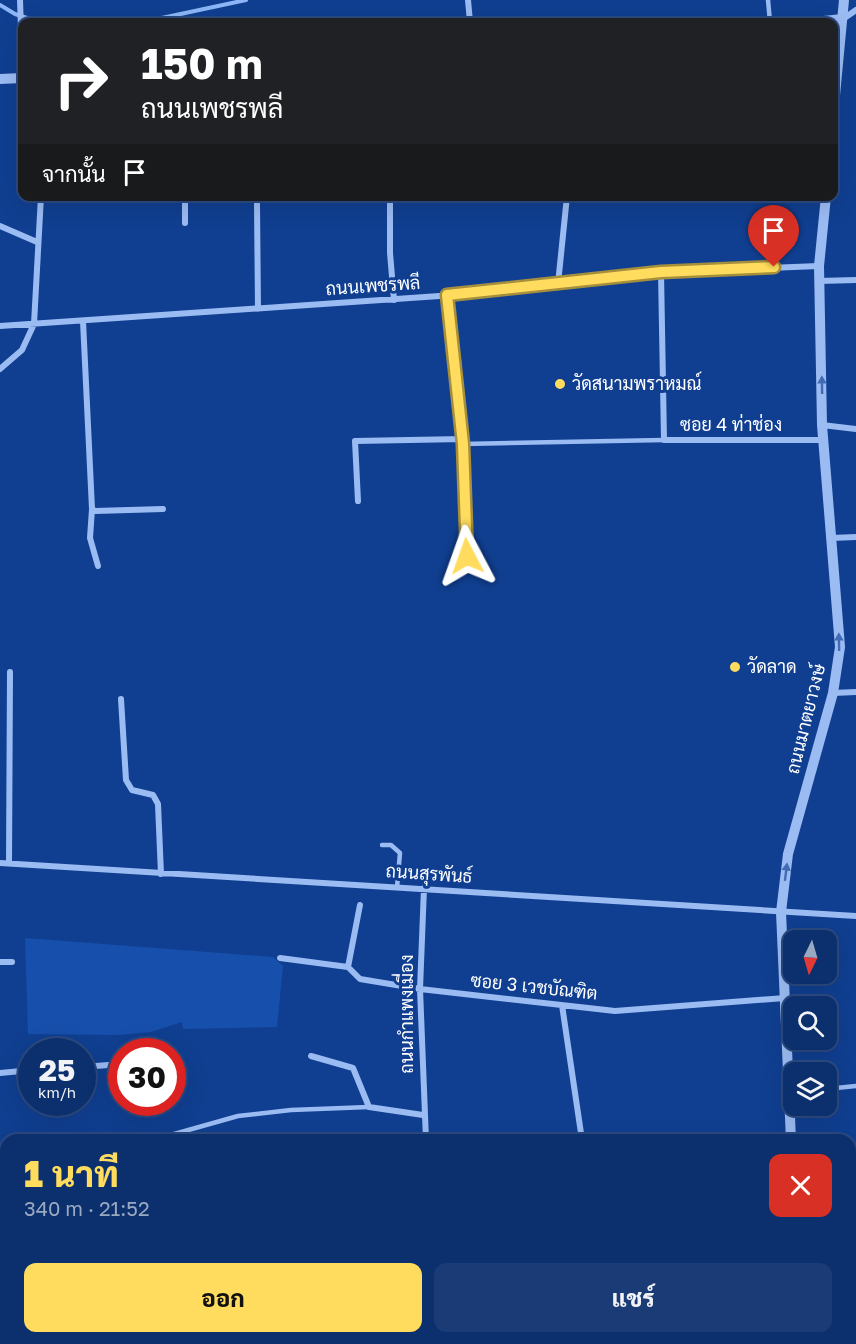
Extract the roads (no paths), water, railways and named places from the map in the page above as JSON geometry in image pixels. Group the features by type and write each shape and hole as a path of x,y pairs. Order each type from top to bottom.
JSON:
{"street":[{"path":"19,0 20,18"},
{"path":"468,0 470,18"},
{"path":"838,62 843,0"},
{"path":"838,19 856,10"},
{"path":"0,79 18,78"},
{"path":"0,369 22,350 34,324 41,201"},
{"path":"185,201 185,224"},
{"path":"390,201 390,253 394,300"},
{"path":"558,284 566,201"},
{"name":"ถนนมาตยาวงษ์","path":"786,996 780,912 788,854 833,693 840,647 822,425 819,266 826,201"},
{"path":"257,204 258,309"},
{"path":"0,226 37,242"},
{"name":"ถนนเพชรพลี","path":"0,326 394,300 661,272 819,266"},
{"name":"ซอย 4 ท่าช่อง","path":"661,272 664,441 823,440"},
{"path":"819,281 856,280"},
{"path":"447,295 463,441 467,556"},
{"path":"83,321 92,509 90,538 98,566"},
{"path":"822,425 856,429"},
{"path":"358,501 356,441 463,441"},
{"path":"92,509 95,511 163,509"},
{"path":"831,538 856,537"},
{"path":"9,863 10,672"},
{"path":"833,693 856,692"},
{"path":"121,699 126,780 132,790 153,795 159,804 161,874"},
{"name":"ถนนสุรพันธ์","path":"0,863 856,916"},
{"name":"ถนนกำแพงเมี่อง","path":"424,888 420,989 425,1134"},
{"path":"348,968 360,905"},
{"name":"ซอย 3 เวชบัณฑิต","path":"280,958 348,968 360,979 420,989 615,1011 783,998"},
{"path":"0,962 12,962"},
{"path":"562,1005 581,1134"},
{"path":"311,1056 352,1068 369,1107 423,1115"},
{"path":"0,1073 18,1072"},
{"name":"ถนนมาตยาวงษ์","path":"791,1134 792,1116"}],"lane":[{"path":"768,0 770,18"},
{"path":"463,441 664,441"},
{"path":"382,845 392,845 400,853 397,887"},
{"path":"837,1088 856,1086"},
{"path":"174,1134 238,1116 291,1110 369,1107"}],"waterway":[{"path":"162,18 246,0"},
{"path":"0,5 27,18"}],"place":[{"name":"วัดสนามพราหมณ์","path":"560,384"},
{"name":"วัดลาด","path":"735,667"}]}
